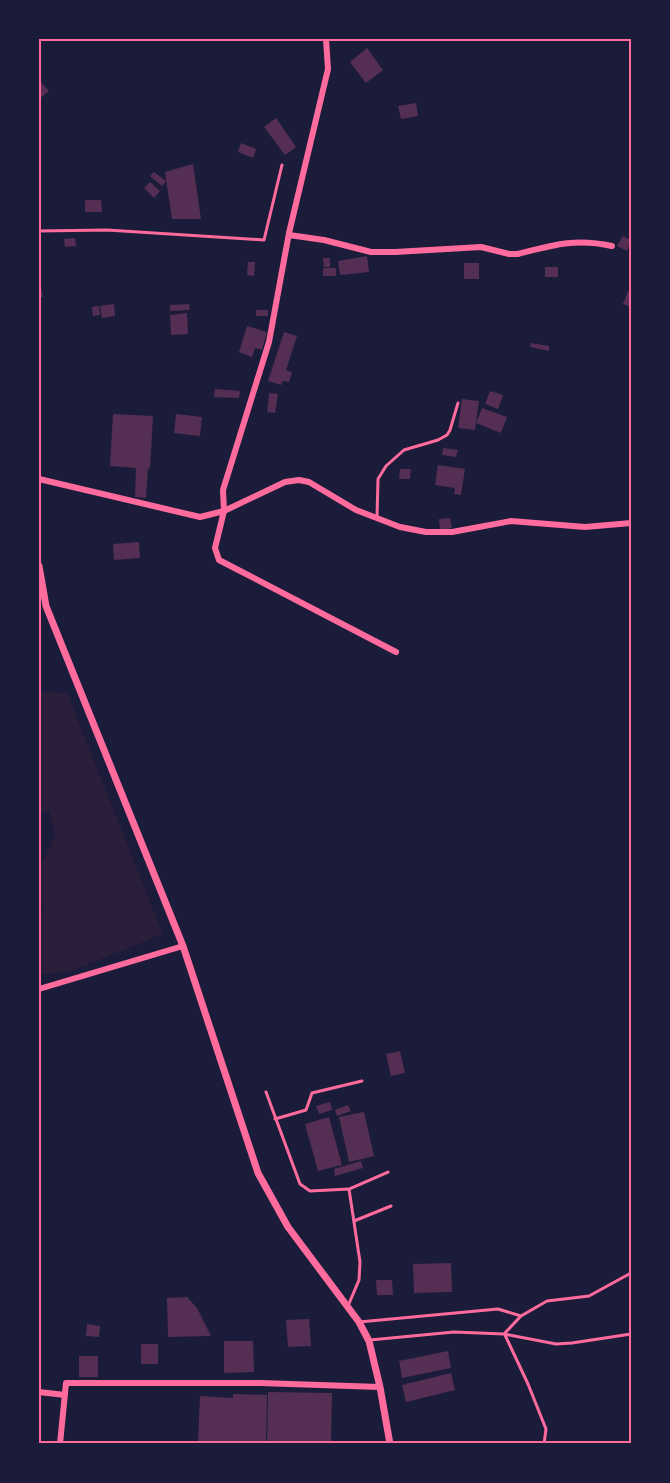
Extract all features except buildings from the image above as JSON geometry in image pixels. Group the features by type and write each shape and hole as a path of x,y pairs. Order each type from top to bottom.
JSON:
{"street":[{"path":"326,39 328,69 289,235 269,342 223,490 224,511 215,548 219,560 396,652"},
{"path":"289,235 324,240 371,252 481,247 518,254 568,242 594,242 612,246"},
{"path":"39,479 200,517 224,511 285,482 299,480 309,482 356,510 413,530 440,533 465,531 488,524 511,521 585,527 631,523"},
{"path":"39,566 46,606 183,946 258,1173 288,1227 359,1323 369,1341 390,1444"},
{"path":"39,989 183,946"},
{"path":"60,1444 66,1383 260,1383 380,1387"},
{"path":"39,1392 65,1395"}],"lane":[{"path":"39,231 107,230 264,240 282,165"},
{"path":"377,518 378,479 386,466 404,450 447,435 458,403"},
{"path":"275,1119 306,1110 310,1096 314,1092 362,1081"},
{"path":"266,1092 297,1181 303,1187 310,1191 349,1189 388,1172"},
{"path":"348,1308 359,1280 360,1262 349,1189"},
{"path":"354,1221 391,1206"},
{"path":"504,1334 520,1316 547,1301 589,1296 631,1273"},
{"path":"359,1323 498,1309 520,1316"},
{"path":"369,1341 453,1332 504,1334 556,1344 631,1334"},
{"path":"504,1334 528,1384 546,1430 544,1444"}],"shaded area":[{"path":"39,692 67,693 163,934 71,971 39,975 39,912 45,907 39,901 39,871 55,835 49,811 39,813"}]}
